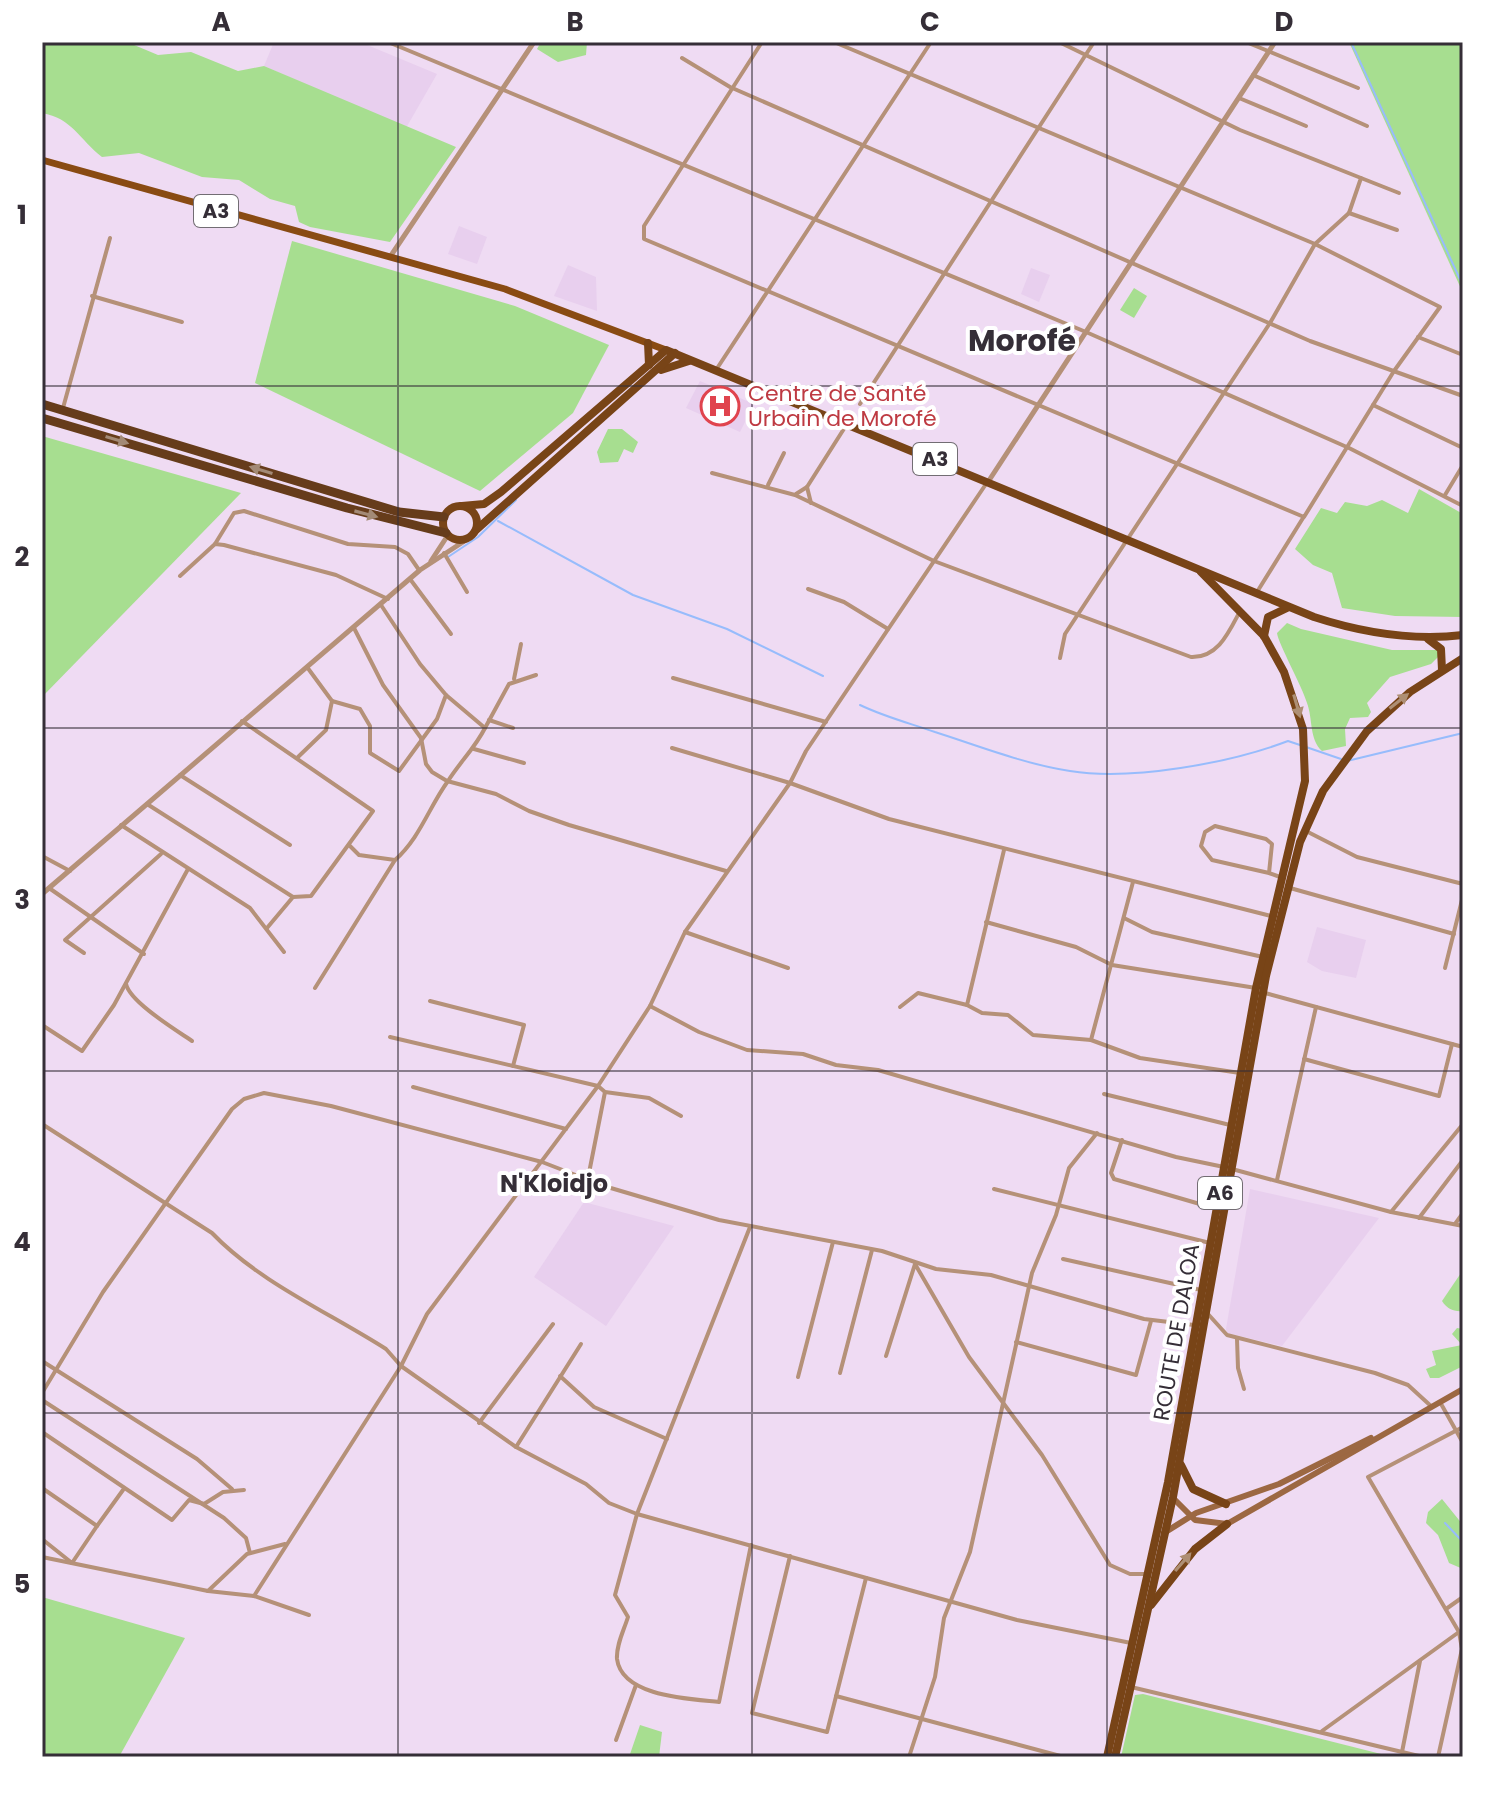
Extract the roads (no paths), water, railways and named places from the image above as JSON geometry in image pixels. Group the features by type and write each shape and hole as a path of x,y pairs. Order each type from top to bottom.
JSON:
{"highway":[{"path":"648,343 652,370"},
{"path":"42,418 347,508 447,534 455,540 466,540 670,352"},
{"name":"A3","path":"670,352 848,422 1288,607 1369,632 1427,638 1463,635"},
{"path":"447,534 444,517 451,508 484,504 652,370 692,360"},
{"path":"42,404 399,512 444,517"},
{"path":"462,506 475,515 476,530"},
{"name":"A6","path":"1201,572 1264,636"},
{"path":"1264,636 1268,617 1288,607"},
{"name":"ROUTE DE DALOA","path":"1107,1757 1168,1482 1210,1243 1228,1168 1241,1073 1300,829 1306,746 1293,693 1264,636"},
{"path":"1427,638 1441,649 1441,671"},
{"name":"A6","path":"1300,829 1333,775 1386,711 1463,658"},
{"name":"ROUTE DE DALOA","path":"1148,1609 1173,1497 1207,1312 1263,957 1283,878 1300,829"},
{"path":"1180,1456 1181,1469 1193,1489 1226,1504"},
{"path":"1148,1609 1195,1549 1227,1524"},
{"name":"A6","path":"1115,1757 1148,1609"}],"main road":[{"name":"A3","path":"42,160 556,306 670,352"},
{"path":"1168,1482 1173,1497 1190,1516 1208,1524 1227,1524 1463,1389"},
{"path":"1156,1541 1190,1516 1279,1484 1390,1431"}],"street":[{"path":"388,42 686,163 1086,332 1349,448 1463,506"},
{"path":"390,257 534,42"},
{"path":"762,42 730,87 686,163 644,226 644,239 1304,517"},
{"path":"834,42 912,72 1179,189 1315,244 1440,307 1394,371 1256,594"},
{"path":"716,370 931,42"},
{"path":"1059,42 1087,53 1222,122 1399,193"},
{"path":"860,404 1094,42"},
{"path":"1246,42 1358,88"},
{"path":"254,1596 401,1366 427,1314 598,1086 650,1006 685,932 790,783 826,722 988,482 1275,42"},
{"path":"682,58 730,87 1131,263 1270,323 1463,396"},
{"path":"1253,75 1367,126"},
{"path":"1239,98 1306,126"},
{"path":"1060,658 1065,634 1270,323 1315,244 1349,213 1361,178"},
{"path":"1349,213 1397,230"},
{"path":"63,410 110,238"},
{"path":"92,296 182,322"},
{"path":"1418,337 1463,355"},
{"path":"1373,405 1463,448"},
{"path":"795,495 807,487 848,422"},
{"path":"768,485 784,453"},
{"path":"1445,495 1463,465"},
{"path":"712,473 759,487 768,485 795,495 934,561 1165,649 1204,658 1226,638 1240,611"},
{"path":"807,487 811,503"},
{"path":"180,576 215,544 234,513 244,511 348,544 395,547 408,554 420,570"},
{"path":"431,561 447,534"},
{"path":"42,894 420,570 466,540"},
{"path":"215,544 336,575 388,599"},
{"path":"444,553 467,592"},
{"path":"410,579 451,634"},
{"path":"808,589 844,602 888,629"},
{"path":"381,605 420,664 446,695 485,728"},
{"path":"354,628 383,685 421,738 426,764 447,781 496,794 529,811 569,825 726,871"},
{"path":"315,988 395,860 407,849 447,781 474,749 513,681 521,644"},
{"path":"307,667 332,701 360,709 370,726 370,753 399,771 437,719 446,695"},
{"path":"513,681 536,675"},
{"path":"673,678 826,722"},
{"path":"298,757 326,730 332,701"},
{"path":"489,720 513,728"},
{"path":"147,804 293,897 311,896 335,860 350,846 372,816 372,808 242,721"},
{"path":"672,748 790,783 889,819 1273,917"},
{"path":"474,749 524,763"},
{"path":"180,775 290,845"},
{"path":"121,825 161,854 250,908 284,952"},
{"path":"1269,873 1272,844 1266,839 1215,826 1205,832 1201,846 1212,860 1283,878"},
{"path":"1300,829 1357,857 1463,884"},
{"path":"350,846 359,855 395,860"},
{"path":"967,1005 1004,850"},
{"path":"84,953 65,940 87,917 161,854"},
{"path":"42,856 70,871"},
{"path":"42,1025 82,1051 144,954 188,869"},
{"path":"1091,1040 1133,882"},
{"path":"1288,887 1454,934"},
{"path":"49,888 144,954"},
{"path":"1445,968 1463,896"},
{"path":"267,928 293,897"},
{"path":"1124,918 1152,932 1263,957"},
{"path":"986,922 1076,947 1112,965 1259,990 1463,1047"},
{"path":"685,932 788,968"},
{"path":"125,982 127,991 192,1041"},
{"path":"900,1007 918,993 967,1005 982,1013 1008,1015 1033,1035 1091,1040 1140,1058 1241,1073"},
{"path":"430,1001 524,1025 513,1066"},
{"path":"650,1006 699,1032 747,1050 811,1055 836,1065 878,1070 1391,1212 1463,1226"},
{"path":"1277,1180 1316,1007"},
{"path":"390,1037 598,1086 605,1092 649,1098 681,1116"},
{"path":"1304,1059 1439,1096 1452,1044"},
{"path":"413,1087 566,1129"},
{"path":"588,1178 605,1092"},
{"path":"42,1393 103,1292 232,1109 244,1099 264,1093 331,1106 542,1162 604,1186 750,1227 872,1250 915,1264 1029,1284 1151,1320 1196,1325"},
{"path":"1104,1094 1232,1126"},
{"path":"42,1124 212,1233 244,1262 386,1349 401,1366 479,1423 516,1447 586,1484 609,1503 637,1514 1017,1620 1133,1643"},
{"path":"1391,1212 1463,1124"},
{"path":"909,1757 935,1677 949,1601 970,1552 1029,1284 1059,1205 1069,1168 1097,1132"},
{"path":"1122,1140 1111,1173 1114,1179 1217,1209"},
{"path":"1419,1218 1463,1160"},
{"path":"994,1189 1210,1243"},
{"path":"1455,1224 1463,1213"},
{"path":"750,1227 637,1514 615,1595 628,1617 617,1650 617,1663 636,1685 663,1696 719,1702 751,1545"},
{"path":"798,1377 833,1242"},
{"path":"840,1373 872,1250"},
{"path":"1063,1259 1202,1290"},
{"path":"886,1356 915,1264"},
{"path":"915,1264 969,1357 1082,1516 1110,1565 1130,1574 1149,1574"},
{"path":"1207,1312 1220,1330 1237,1339 1375,1373 1408,1385 1432,1407"},
{"path":"1016,1342 1136,1375 1151,1320"},
{"path":"479,1423 553,1324"},
{"path":"1237,1339 1238,1368 1244,1389"},
{"path":"516,1447 581,1344"},
{"path":"42,1361 197,1459 233,1490"},
{"path":"560,1376 594,1407 667,1439"},
{"path":"42,1400 204,1504 246,1538 250,1553"},
{"path":"1440,1402 1463,1443"},
{"path":"1438,1757 1463,1649 1459,1632 1368,1477 1463,1427"},
{"path":"42,1432 123,1490 172,1520 189,1500 204,1504 223,1492 244,1490"},
{"path":"42,1488 97,1526"},
{"path":"72,1563 123,1490"},
{"path":"42,1539 72,1563"},
{"path":"208,1591 250,1553 288,1543"},
{"path":"790,1556 752,1713 827,1732 866,1578"},
{"path":"42,1557 208,1591 254,1596 309,1615"},
{"path":"1446,1609 1463,1597"},
{"path":"1320,1732 1459,1632"},
{"path":"1402,1752 1420,1661"},
{"path":"616,1740 636,1685"},
{"path":"1131,1687 1423,1757"},
{"path":"836,1696 1064,1757"}],"waterway":[{"path":"1351,42 1463,286"},
{"path":"448,557 478,537 516,500"},
{"path":"498,521 633,595 727,629 823,676"},
{"path":"860,705 1019,759 1070,771 1151,772 1210,763 1288,741 1300,745"},
{"path":"1347,761 1463,733"},
{"path":"1306,747 1341,759"},
{"path":"1445,1523 1463,1542"}],"place":[{"name":"Centre de Santé Urbain de Morofé","path":"720,406"}],"district":[{"name":"Morofé","path":"1022,341"},
{"name":"N'Kloidjo","path":"554,1184"}]}
